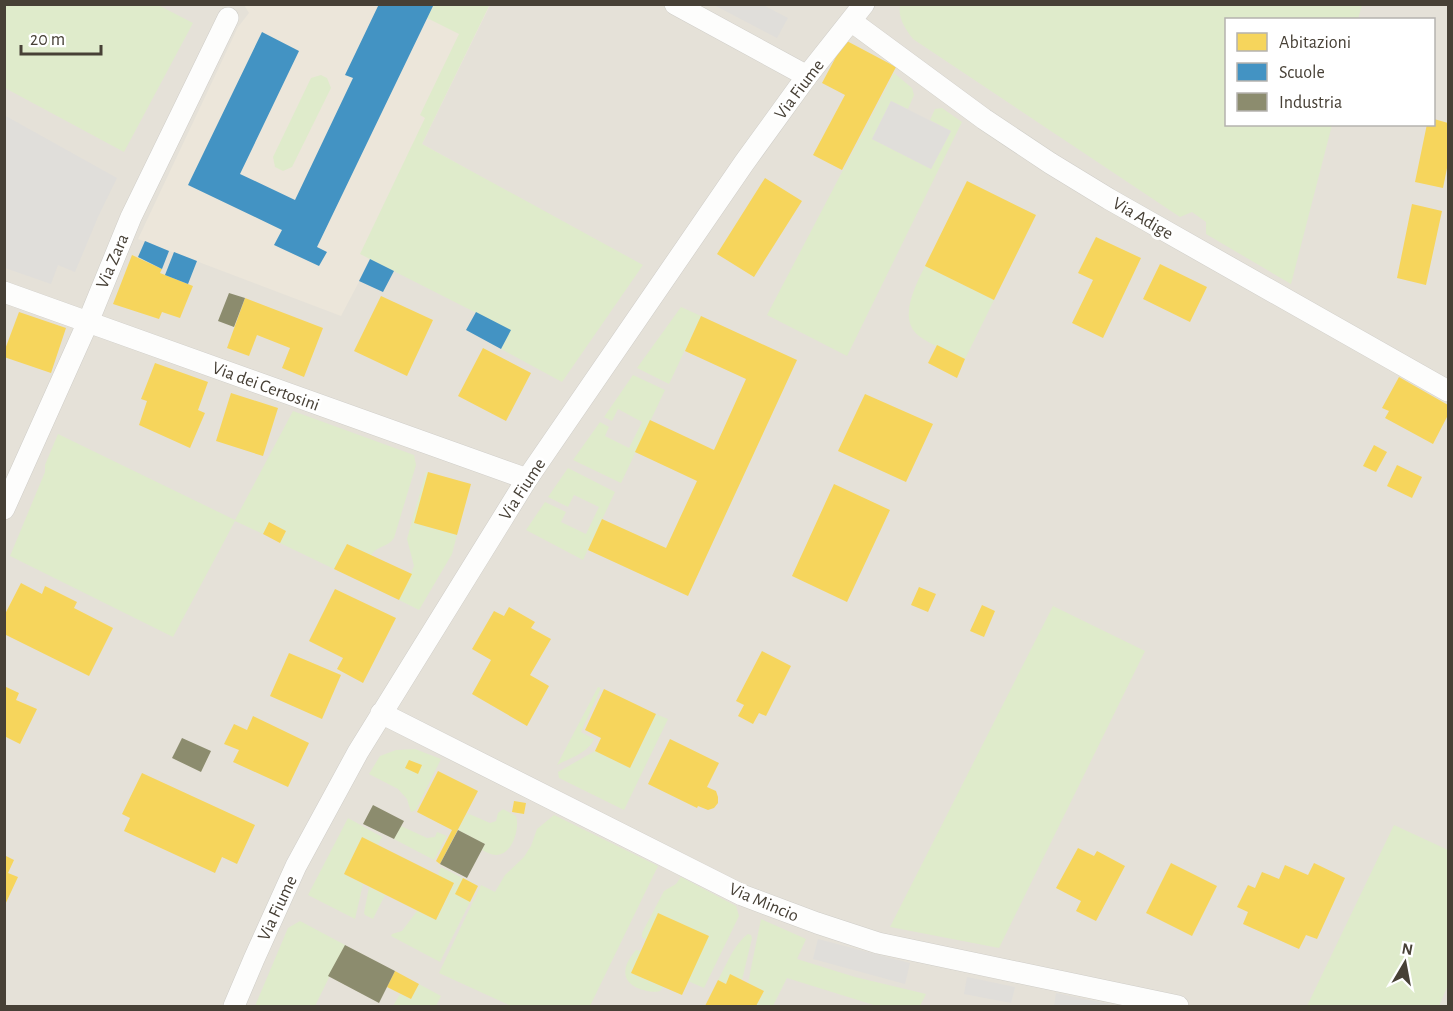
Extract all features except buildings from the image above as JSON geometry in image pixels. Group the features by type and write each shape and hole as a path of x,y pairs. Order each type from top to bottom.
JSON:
{"street":[{"path":"675,4 807,76"},
{"name":"Via Fiume","path":"234,1006 296,866 358,752 527,479 744,164 807,76 858,13"},
{"name":"Via Adige","path":"858,13 984,119 1060,169 1449,391"},
{"name":"Via Zara","path":"4,509 88,322 131,217 228,18"},
{"name":"Via dei Certosini","path":"4,292 527,479"},
{"name":"Via Mincio","path":"381,713 742,895 789,914 878,943 1178,1006"}],"shaded area":[{"path":"5,5 1448,5 1448,1006 5,1006"},
{"path":"244,5 490,5 422,144 530,204 476,312 371,259 341,316 138,239 238,27 249,13"},
{"path":"714,5 763,5 788,18 777,38"},
{"path":"891,101 951,131 931,169 872,139"},
{"path":"4,115 117,178 75,272 58,265 51,284 5,268"},
{"path":"818,939 910,963 905,984 813,959"},
{"path":"967,977 1015,987 1011,1003 964,994"},
{"path":"1056,993 1110,1004 1110,1006 1054,1006"}],"green space":[{"path":"490,4 422,144 643,265 562,382 501,349 510,330 360,254 425,118 420,115 459,34 427,18 434,5"},
{"path":"4,5 158,5 193,23 124,152 5,88"},
{"path":"900,5 1362,5 1358,18 1225,18 1225,126 1332,126 1291,284 1206,234 1206,222 1192,212 1180,217 913,39 901,19"},
{"path":"894,73 912,88 914,95 908,109 891,101 872,139 931,169 951,131 930,120 935,109 942,108 962,122 847,356 767,315"},
{"path":"321,75 327,78 331,88 292,167 283,171 275,167 273,157 311,78"},
{"path":"925,266 994,300 965,359 919,336 909,321 910,302"},
{"path":"681,307 701,316 669,384 637,368"},
{"path":"633,375 665,390 621,483 573,460 600,422 609,427 605,436 629,448 642,422 618,409 612,421 604,417"},
{"path":"293,411 414,455 416,465 394,538 371,555 347,544 334,569 280,543 286,531 270,522 263,534 235,521 173,637 10,556 45,472 45,465 58,434 235,520"},
{"path":"568,468 615,492 583,560 526,530 545,502 566,512 561,522 586,534 599,507 574,495 568,507 548,497"},
{"path":"426,472 428,472 414,523 457,535 452,554 419,610 399,600 414,566 407,539"},
{"path":"1053,606 1145,651 999,948 890,927"},
{"path":"598,687 601,688 581,732 594,739 583,752 557,765"},
{"path":"656,714 668,719 624,810 559,778 558,772 595,751 630,768"},
{"path":"415,749 441,759 416,810 411,812 407,799 398,789 369,774 380,756 396,750"},
{"path":"503,809 516,816 517,827 511,846 502,854 494,855 482,850 485,844 458,830 467,813 490,823 496,821 498,813"},
{"path":"554,815 658,866 590,1006 511,1006 439,973 481,885 495,892 505,875 524,857 537,829"},
{"path":"348,818 382,837 378,845 362,837 344,874 363,884 355,919 308,895"},
{"path":"1394,825 1448,850 1448,985 1439,1006 1307,1006"},
{"path":"401,826 427,838 435,837 437,832 447,836 434,860 394,839"},
{"path":"441,867 478,886 440,962 391,936 402,931 417,911 436,920 454,884 438,875"},
{"path":"681,877 736,906 739,916 704,988 688,981 708,936 658,913 646,940 642,937 664,891 676,884"},
{"path":"369,887 385,895 373,919 364,913"},
{"path":"761,919 806,939 797,959 855,977 926,994 920,1006 877,1006 787,978 773,1006 756,1006 764,991 748,983"},
{"path":"300,921 345,945 315,1006 255,1006 288,928"},
{"path":"748,934 752,938 742,980 731,975 726,984 718,980 734,949"},
{"path":"636,950 641,951 631,973 663,987 660,991 640,989 633,986 626,977 628,961"},
{"path":"419,984 441,996 436,1006 393,1006 400,994 411,999"}]}
